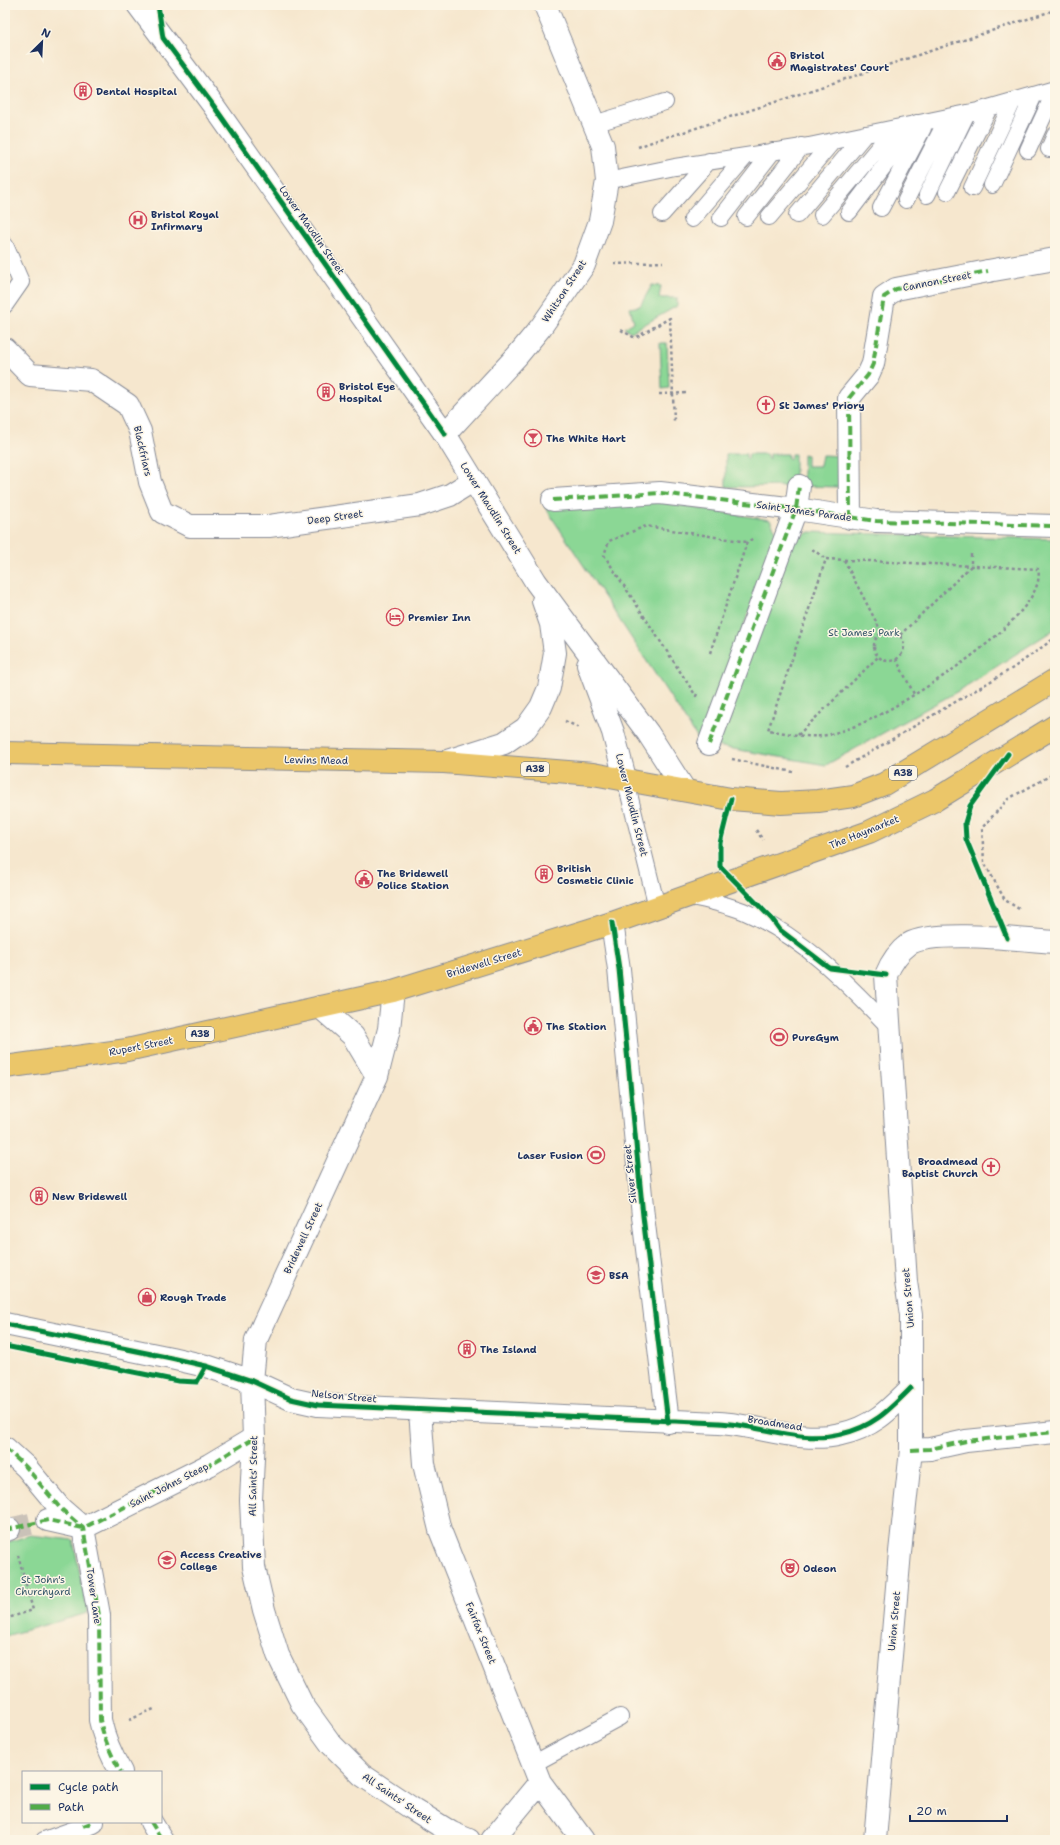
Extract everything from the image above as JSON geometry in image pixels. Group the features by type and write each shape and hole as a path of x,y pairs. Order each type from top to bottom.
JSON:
{"main road":[{"name":"A38","path":"625,778 731,799 781,803 818,802 853,796 884,784 1055,680"},
{"name":"The Haymarket","path":"658,907 685,896 869,832 935,800 1055,726"},
{"name":"Lewins Mead","path":"5,753 444,762 571,771 625,778"},
{"name":"Bridewell Street","path":"393,991 612,924 658,907"},
{"name":"Rupert Street","path":"6,1063 127,1050 393,991"}],"street":[{"name":"Lower Maudlin Street","path":"138,5 212,105 445,434 536,582 648,734 684,789"},
{"name":"Whitson Street","path":"445,434 518,356 541,327 584,265 600,221 607,181 603,146 545,5"},
{"name":"Cannon Street","path":"850,518 849,398 868,375 873,364 884,297 896,289 1055,259"},
{"name":"Blackfriars","path":"5,349 30,375 91,380 128,405 140,431 150,482 162,512 190,526"},
{"name":"Deep Street","path":"190,526 268,526 420,505 450,495 474,480"},
{"path":"708,744 796,509 799,486"},
{"name":"Saint James Parade","path":"553,500 660,493 796,509 876,521 1055,526"},
{"name":"Lower Maudlin Street","path":"444,762 504,743 526,728 541,707 549,688 555,652 550,624 536,582"},
{"name":"Lower Maudlin Street","path":"577,638 613,732 625,778"},
{"name":"Silver Street","path":"612,924 619,969 643,1216 668,1422"},
{"name":"Union Street","path":"875,1840 900,1552 921,1449 911,1388 911,1315 906,1274 886,975 892,960 910,944 929,938 968,936 1055,942"},
{"name":"Bridewell Street","path":"252,1381 256,1340 377,1076 389,1029 393,991"},
{"path":"320,1007 353,1036 377,1076"},
{"name":"Nelson Street","path":"5,1324 206,1366 252,1381 291,1399 318,1405 668,1422"},
{"name":"All Saints' Street","path":"252,1381 254,1438 251,1500 254,1567 264,1610 278,1655 302,1704 331,1744 362,1775 446,1830 469,1840"},
{"name":"Broadmead","path":"668,1422 722,1423 806,1437 840,1435 863,1428 877,1420 911,1388"},
{"name":"Fairfax Street","path":"420,1410 424,1464 440,1530 536,1773 583,1840"},
{"path":"921,1449 966,1441 1055,1432"},
{"name":"Saint Johns Steep","path":"83,1528 209,1465 254,1438"},
{"path":"5,1448 26,1467 60,1508 83,1528"},
{"path":"48,1520 83,1528"},
{"name":"Tower Lane","path":"83,1528 99,1615 100,1720 104,1736 112,1756 120,1771"},
{"path":"492,1840 536,1773"},
{"path":"153,1823 162,1840"}],"lane":[{"path":"607,181 710,161 833,141 989,108 1055,90"},
{"path":"1028,150 1055,90"},
{"path":"992,185 1034,95"},
{"path":"972,188 1013,101"},
{"path":"594,124 665,102"},
{"path":"947,192 989,108"},
{"path":"926,195 967,113"},
{"path":"906,200 948,117"},
{"path":"881,208 922,122"},
{"path":"849,212 922,122"},
{"path":"822,216 896,128"},
{"path":"797,215 866,134"},
{"path":"769,217 833,141"},
{"path":"746,217 802,146"},
{"path":"721,218 773,151"},
{"path":"692,219 746,156"},
{"path":"662,214 710,161"},
{"path":"5,245 21,282 5,305"},
{"name":"Lower Maudlin Street","path":"625,778 658,907"},
{"path":"685,896 714,902 743,911 780,930 830,968 889,1027"},
{"path":"536,1773 620,1716"},
{"path":"44,1840 88,1824"}],"path":[{"path":"634,149 660,139 1055,10"},
{"path":"584,265 663,262"},
{"path":"621,330 635,338 670,318 674,421"},
{"path":"659,394 689,393"},
{"path":"699,688 696,696 604,556 609,541 646,526 747,542 760,535"},
{"path":"708,659 747,542"},
{"path":"826,559 971,566 1038,569 1040,576 1038,585 1027,603 1007,626 956,667 914,695 874,718 853,727 829,734 804,736 768,730 826,559"},
{"path":"844,560 882,634"},
{"path":"900,635 971,566"},
{"path":"888,630 896,632 900,635 905,644 904,652 896,659 891,661 883,660 879,656 874,647 875,640 880,633 882,634 888,630"},
{"path":"837,770 944,710 1013,668 1055,638"},
{"path":"798,735 879,656"},
{"path":"896,659 914,695"},
{"path":"729,759 798,773"},
{"path":"1024,912 1005,900 984,862 982,828 1008,798 1055,772"},
{"path":"5,1619 33,1610 10,1535"},
{"path":"125,1717 125,1722 156,1708"}],"green space":[{"path":"652,285 661,286 659,298 677,298 677,306 631,332 624,328 634,322 630,308 640,306"},
{"path":"660,343 667,343 669,388 662,389"},
{"path":"726,454 746,454 746,458 748,459 749,454 767,454 767,458 770,459 770,454 788,454 788,458 791,459 791,454 795,454 795,486 726,487"},
{"path":"803,454 807,455 807,466 820,466 822,455 844,456 839,487 803,486"},
{"path":"659,502 770,520 778,535 700,742 545,507"},
{"name":"St James' Park","path":"809,532 1055,539 1055,629 960,690 826,765 716,746 792,542"},
{"name":"St John's Churchyard","path":"30,1535 73,1540 88,1613 5,1636 5,1543"}],"tunnel":[{"path":"9,1529 48,1520"}],"marked path":[{"path":"850,518 849,398 868,375 873,364 884,297 896,289 988,271"},
{"path":"709,744 796,509 799,486"},
{"path":"553,500 660,493 796,509 876,521 1055,526"},
{"path":"911,1450 930,1449 966,1441 1055,1432"},
{"path":"5,1530 48,1520 83,1528 209,1465 254,1438"},
{"path":"5,1448 26,1467 60,1508 83,1528 99,1615 100,1720 108,1747 120,1771"},
{"path":"83,1826 90,1823"},
{"path":"152,1823 162,1840"}],"cycle path":[{"path":"158,5 163,38 213,105 445,434"},
{"path":"1007,938 966,839 965,823 970,806 1008,754"},
{"path":"731,799 720,843 720,866 772,919 780,930 830,968 886,975"},
{"path":"612,923 619,969 643,1216 668,1422"},
{"path":"5,1324 206,1366 252,1381 291,1399 318,1405 719,1423 734,1424 810,1437 841,1434 862,1427 880,1417 911,1388"},
{"path":"5,1346 178,1381 197,1382 206,1366"}],"place":[{"name":"Bristol Magistrates' Court","path":"777,61"},
{"name":"Dental Hospital","path":"83,91"},
{"name":"Bristol Royal Infirmary","path":"138,220"},
{"name":"Bristol Eye Hospital","path":"326,392"},
{"name":"St James' Priory","path":"766,405"},
{"name":"The White Hart","path":"533,438"},
{"name":"Premier Inn","path":"395,617"},
{"name":"British Cosmetic Clinic","path":"544,874"},
{"name":"The Bridewell Police Station","path":"364,879"},
{"name":"The Station","path":"533,1026"},
{"name":"PureGym","path":"779,1037"},
{"name":"Laser Fusion","path":"596,1155"},
{"name":"Broadmead Baptist Church","path":"991,1167"},
{"name":"New Bridewell","path":"39,1196"},
{"name":"BSA","path":"596,1275"},
{"name":"Rough Trade","path":"147,1297"},
{"name":"The Island","path":"467,1349"},
{"name":"Access Creative College","path":"167,1560"},
{"name":"Odeon","path":"790,1568"}]}
